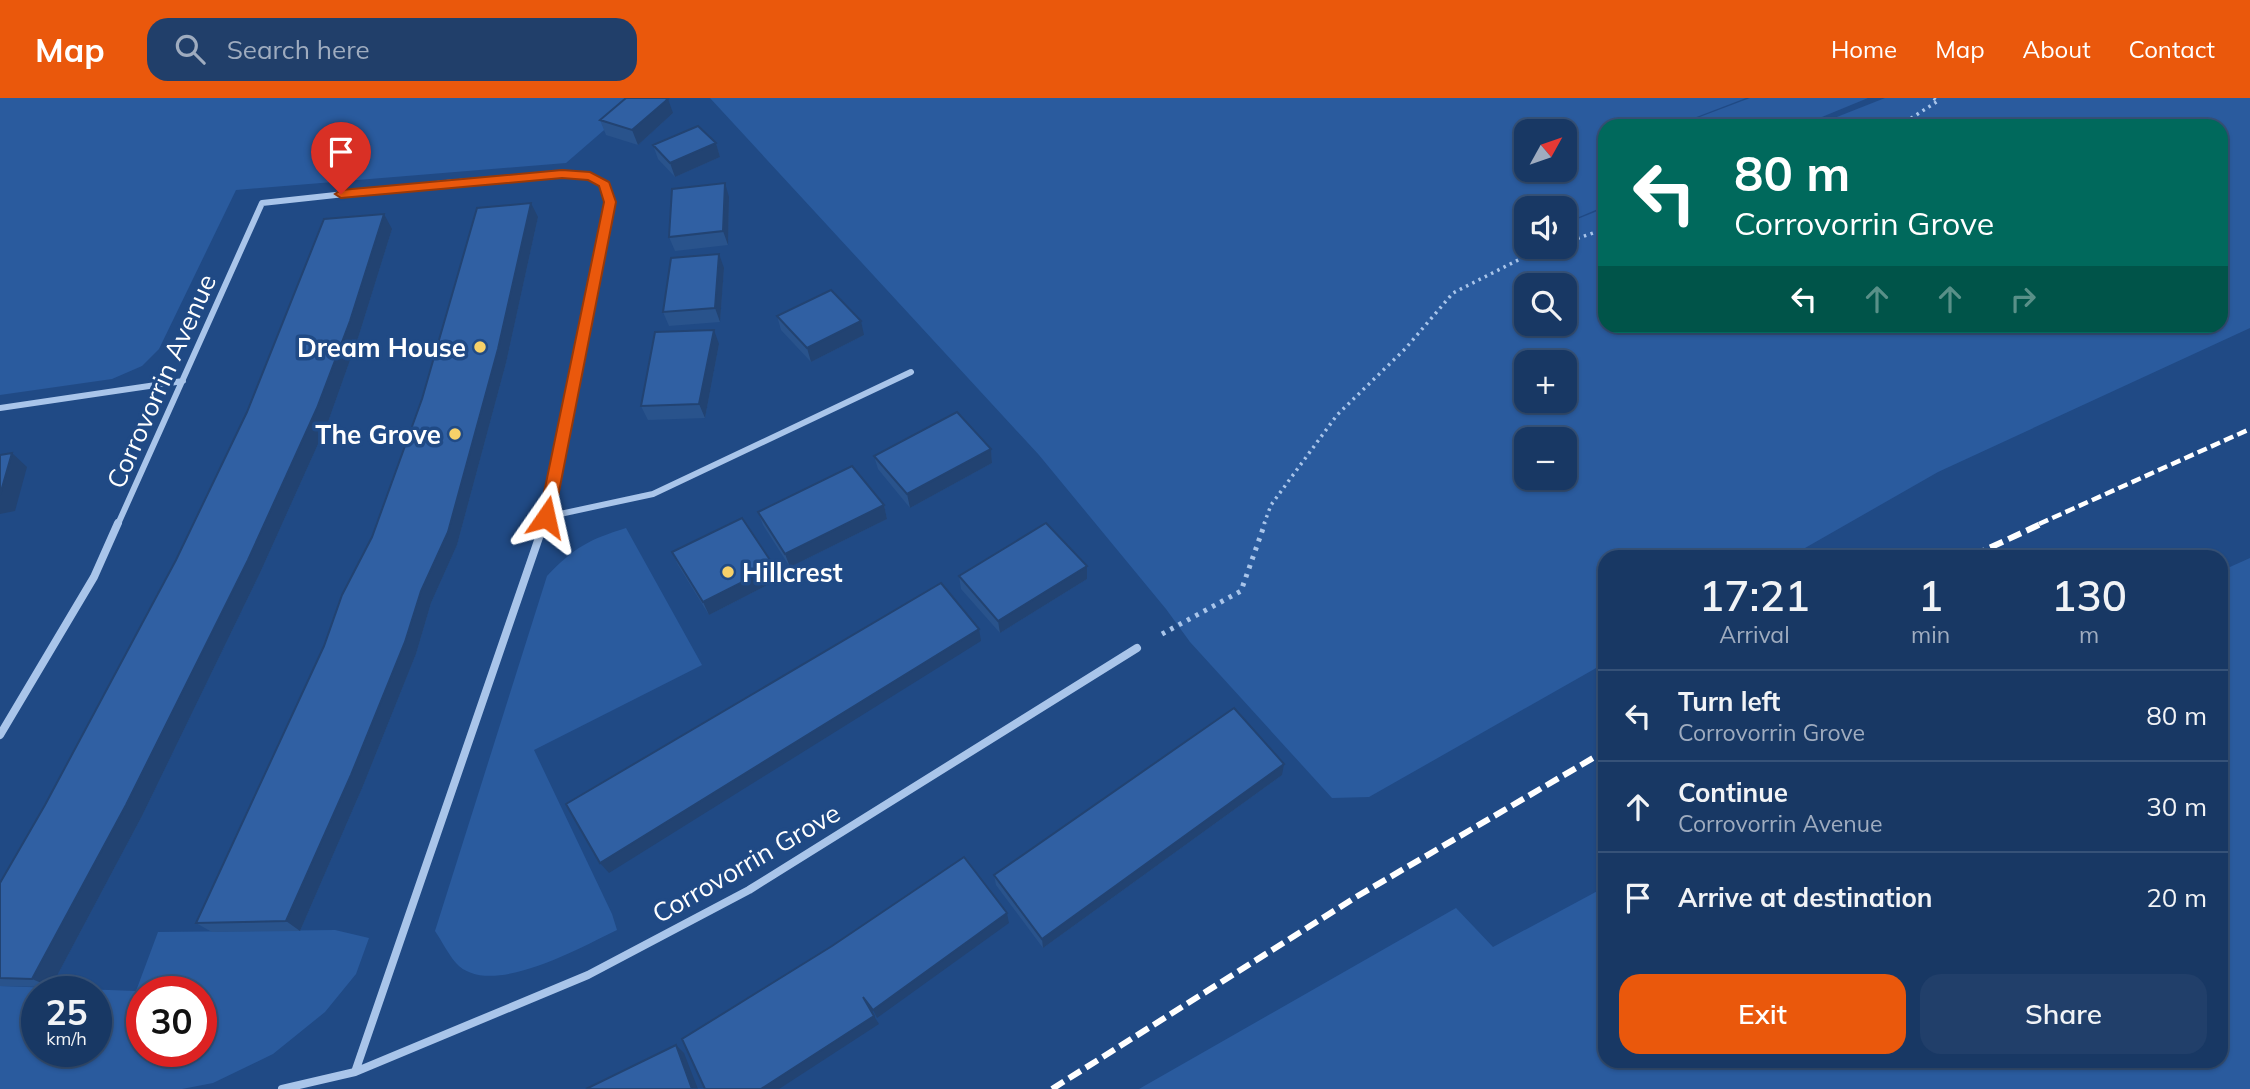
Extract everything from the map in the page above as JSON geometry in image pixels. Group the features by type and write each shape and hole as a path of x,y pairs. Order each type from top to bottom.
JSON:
{"street":[{"name":"Corrovorrin Avenue","path":"0,735 94,577 262,203 446,183 562,174 590,176 604,184 610,202 546,517"},
{"path":"355,1072 546,517 653,494 911,372"},
{"path":"0,408 183,381"},
{"name":"Corrovorrin Grove","path":"282,1089 355,1072 588,975 749,890 1137,648"}],"path":[{"path":"1910,119 1938,101 1933,98"},
{"path":"1577,239 1598,231"},
{"path":"1137,648 1241,591 1271,505 1337,415 1405,349 1453,293 1520,259"}],"shaded area":[{"path":"0,98 641,98 566,163 236,190 159,349 142,366 112,379 0,395"},
{"path":"710,98 1746,98 1691,119 1598,119 1598,209 1577,218 1577,196 1514,196 1514,259 1577,259 1577,219 1598,211 1598,333 2228,333 2228,119 1832,119 1885,98 2250,98 2250,328 1938,472 1802,550 1598,550 1598,667 1369,797 1332,798 1190,642 1039,455"},
{"path":"1750,98 1868,98 1817,119 1694,119"},
{"path":"626,528 702,665 534,750 612,914 617,930 535,967 490,976 471,973 450,956 435,931 547,576 583,546"},
{"path":"2250,558 2250,1089 1139,1089 1456,908 1493,947 1598,891 1598,1068 2228,1068 2228,568"},
{"path":"335,930 369,938 356,974 325,1012 273,1054 213,1083 182,1089 0,1089 0,986 21,987 21,1067 112,1067 112,990 126,991 126,1067 217,1067 217,976 142,976 158,932"}],"building":[{"path":"626,98 668,99 632,130 600,120"},
{"path":"698,126 716,143 670,163 653,145"},
{"path":"725,183 723,231 669,237 672,189"},
{"path":"531,203 498,349 448,532 421,591 405,642 351,775 286,921 196,923 324,646 342,595 372,537 422,399 477,208"},
{"path":"384,214 350,321 317,408 248,560 126,805 34,976 0,978 0,883 45,805 176,560 247,412 324,219"},
{"path":"719,254 715,308 663,312 671,258"},
{"path":"831,290 861,321 807,348 777,316"},
{"path":"714,330 699,404 641,406 655,332"},
{"path":"957,412 991,449 907,494 874,456"},
{"path":"12,453 0,495 0,455"},
{"path":"852,466 884,505 785,554 758,512"},
{"name":"Hillcrest","path":"742,518 774,566 703,602 672,552"},
{"path":"1046,523 1087,566 998,621 959,576"},
{"path":"941,583 979,629 600,863 566,804"},
{"path":"1234,708 1284,764 1042,939 994,875"},
{"path":"964,857 1007,913 873,1010 863,997 874,1016 761,1089 705,1089 682,1039 832,946"},
{"path":"676,1045 692,1089 586,1089"}],"railway":[{"path":"2039,524 2250,429"},
{"path":"1985,550 2043,523"},
{"path":"1052,1089 1356,897 1598,755"}],"place":[{"name":"Dream House","path":"480,347"},
{"name":"The Grove","path":"455,434"},
{"name":"Hillcrest","path":"728,572"}],"route":[{"path":"341,194 562,174 590,176 604,184 610,202 546,517"}]}
